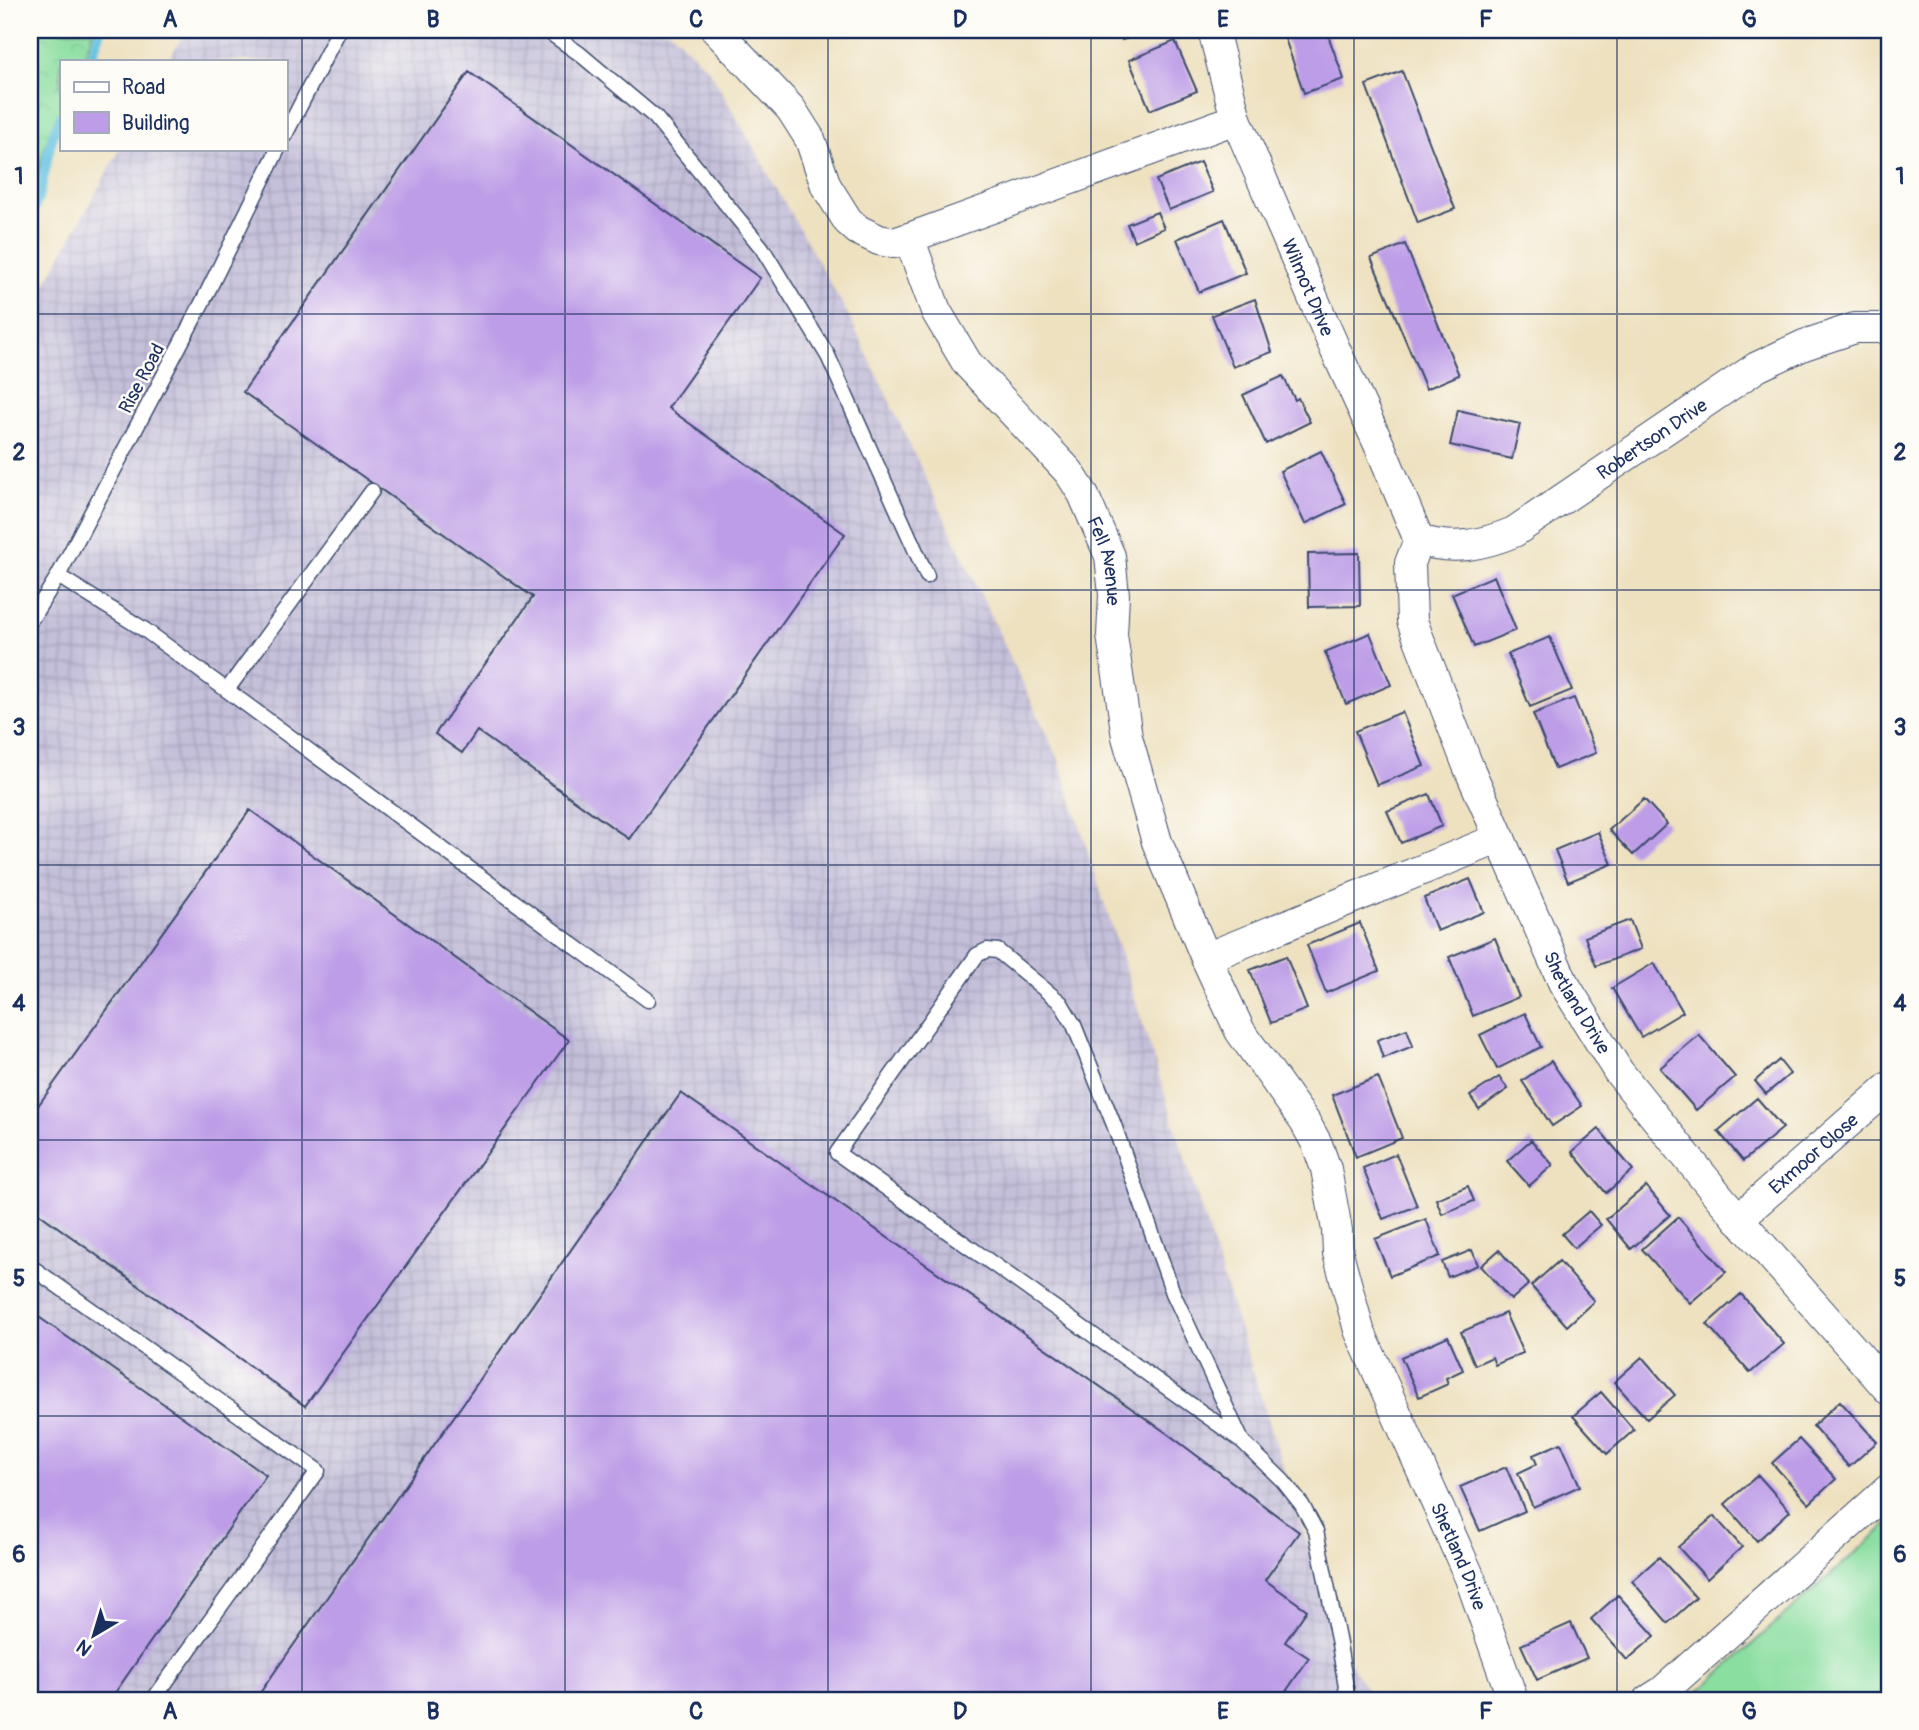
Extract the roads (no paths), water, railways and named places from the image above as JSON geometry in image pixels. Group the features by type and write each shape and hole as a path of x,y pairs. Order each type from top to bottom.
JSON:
{"street":[{"path":"716,30 791,109 810,139 826,186 848,221 858,230 879,240 894,243 1236,119"},
{"name":"Wilmot Drive","path":"1213,30 1236,119 1419,540"},
{"name":"Fell Avenue","path":"909,238 936,311 967,363 1069,472 1083,494 1110,556 1114,595 1112,635 1127,737 1157,842 1206,958"},
{"name":"Robertson Drive","path":"1419,540 1435,546 1462,547 1483,544 1514,532 1757,367 1804,345 1854,328 1889,328"},
{"name":"Shetland Drive","path":"1419,540 1410,564 1412,621 1468,766 1563,982 1618,1071 1738,1219 1889,1390"},
{"path":"1206,958 1500,838"},
{"name":"Shetland Drive","path":"1206,958 1241,1031 1305,1122 1317,1144 1326,1169 1337,1230 1338,1253 1359,1330 1470,1578 1513,1700"},
{"name":"Exmoor Close","path":"1738,1219 1889,1087"},
{"path":"1650,1700 1889,1489"}],"lane":[{"path":"315,74 327,30"},
{"path":"287,131 339,30"},
{"path":"545,30 580,54 655,117 762,248 828,356 927,576"},
{"name":"Rise Road","path":"30,621 58,576 196,315 278,150"},
{"path":"227,690 372,491"},
{"path":"58,576 145,630 648,1000"},
{"path":"1242,1441 1173,1293 1114,1125 1074,1025 1061,1003 999,951 987,950 977,955 837,1153 1242,1441 1283,1481 1302,1505 1316,1531 1348,1700"},
{"path":"30,1266 318,1471 153,1700"}],"waterway":[{"path":"91,60 100,30"},
{"path":"30,217 40,193 51,141 60,119"}]}
